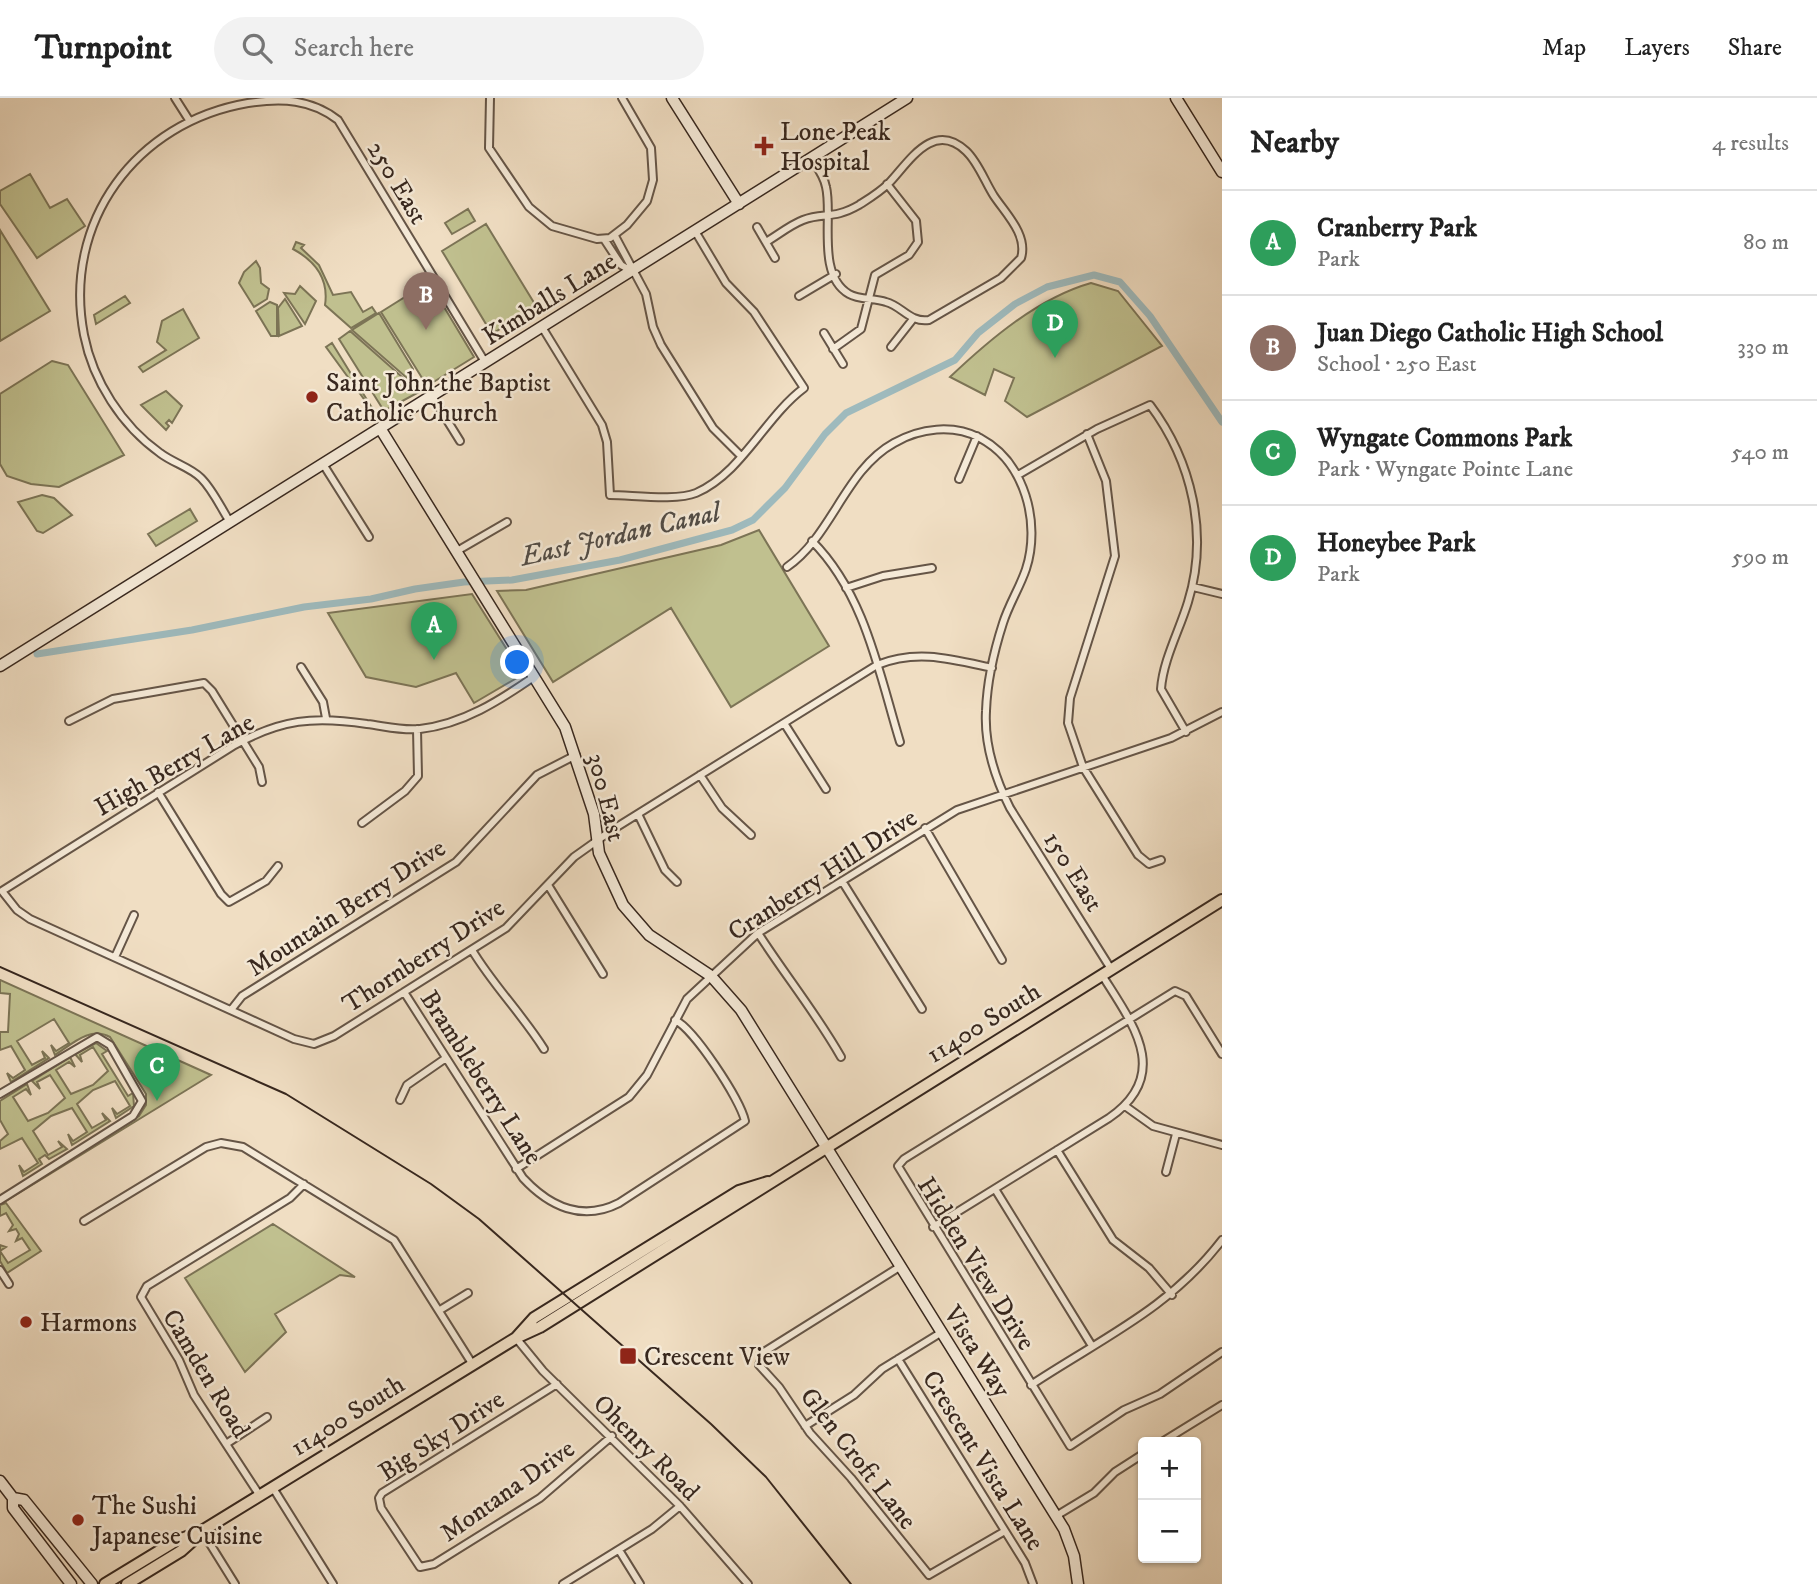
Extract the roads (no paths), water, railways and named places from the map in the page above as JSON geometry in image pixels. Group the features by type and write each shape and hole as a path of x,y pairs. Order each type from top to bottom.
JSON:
{"main road":[{"name":"11400 South","path":"105,1584 174,1542 202,1531 516,1338 540,1327 1222,900"},
{"name":"11400 South","path":"127,1584 180,1551 202,1531"}],"street":[{"path":"175,98 189,120"},
{"path":"490,98 489,149 529,207 552,226 582,237 610,238 630,259 631,271"},
{"path":"610,238 647,201 654,165 647,138 622,98"},
{"path":"672,98 739,204"},
{"name":"Kimballs Lane","path":"0,666 907,98"},
{"path":"1176,98 1222,172"},
{"name":"250 East","path":"230,522 200,476 148,444 111,400 89,351 80,298 81,268 88,239 103,202 138,157 153,143 189,120 220,108 264,100 300,101 326,110 338,120 485,362"},
{"path":"766,242 804,220 827,218 845,213 887,184 921,146 939,141 954,143 973,159 1019,233 1023,247 1019,261 1001,278 937,317 924,321 913,319 891,303 846,292 835,274 827,248 827,218 826,185 811,158"},
{"path":"833,349 861,329 871,283 878,272 909,255 918,242 916,220 887,184"},
{"path":"757,227 775,258"},
{"path":"542,327 602,425 608,453 610,495 696,493 724,473 783,403 804,388 754,312 726,283 695,231"},
{"path":"610,238 621,265 631,271 646,294 653,327 661,345 713,428 741,456"},
{"path":"799,296 835,274"},
{"path":"891,347 913,319"},
{"path":"824,333 843,364"},
{"path":"432,396 460,441"},
{"path":"1018,475 1087,434 1150,405 1176,444 1192,494 1197,552 1193,587 1161,689 1186,732"},
{"name":"300 East","path":"380,428 565,727 594,814 597,840 613,889 638,923 665,947 711,976 741,1010 827,1146"},
{"path":"787,567 812,541 866,466 893,443 917,433 940,429 960,430 977,436 998,450 1018,475 1030,516 1030,549 1026,568 1004,621 992,667"},
{"path":"1087,434 1106,481 1115,549 1069,706 1070,731 1083,767 1138,855 1149,864 1161,860"},
{"path":"959,479 977,436"},
{"path":"323,464 369,537"},
{"path":"457,551 507,522"},
{"path":"812,541 859,610 901,742"},
{"path":"846,588 883,576 932,568"},
{"path":"1193,587 1222,594"},
{"name":"Thornberry Drive","path":"2,891 17,910 30,919 294,1039 314,1044 334,1036 512,924 574,857 597,840 877,665 904,656 929,655 992,667"},
{"path":"302,667 323,702 326,718"},
{"name":"150 East","path":"992,667 986,730 991,760 1003,794 1106,972 1140,1041 1143,1060 1137,1087 1125,1106"},
{"name":"High Berry Lane","path":"2,891 243,740 311,718 417,729 449,723 475,713 535,676"},
{"path":"69,721 113,699 204,684 210,688 260,767 262,782"},
{"name":"Cranberry Hill Drive","path":"516,1169 629,1097 647,1075 687,999 758,933 957,810 1186,732 1222,712"},
{"path":"784,723 826,789"},
{"path":"362,823 405,791 418,776 417,729"},
{"name":"Mountain Berry Drive","path":"231,1010 242,996 456,862 537,775 576,755"},
{"path":"700,775 722,808 751,835"},
{"path":"158,792 221,894 229,902 265,881 278,866"},
{"path":"638,814 665,870 677,882"},
{"path":"925,828 1002,960"},
{"path":"842,881 922,1009"},
{"path":"548,885 603,974"},
{"path":"115,957 134,915"},
{"path":"758,933 788,979 819,1019 841,1057"},
{"path":"472,950 495,985 522,1015 544,1049"},
{"name":"Hidden View Drive","path":"1222,1054 1186,996 1179,991 901,1162 899,1173 1070,1446 1124,1410 1160,1394 1222,1352"},
{"name":"Brambleberry Lane","path":"404,992 516,1169 531,1186 557,1205 579,1212 597,1211 619,1203 745,1121 697,1039 683,1024 675,1020"},
{"path":"0,1094 97,1037 110,1045 139,1093 142,1104 133,1116 0,1200"},
{"path":"400,1100 412,1080 446,1058"},
{"path":"933,1227 1125,1106 1142,1121 1176,1134 1222,1146"},
{"path":"1166,1172 1176,1134"},
{"path":"84,1220 213,1144 243,1147 394,1240 473,1364"},
{"name":"Vista Way","path":"827,1146 1056,1516 1072,1547 1078,1584"},
{"path":"1057,1150 1113,1240 1149,1268 1172,1295"},
{"name":"Camden Road","path":"260,1496 142,1304 142,1293 147,1286 290,1198 304,1184"},
{"path":"995,1189 1092,1346"},
{"path":"1031,1385 1172,1295 1194,1275 1222,1240"},
{"name":"Glen Croft Lane","path":"901,1266 764,1352 759,1366 779,1387 805,1426 929,1575 1005,1531"},
{"path":"0,1270 9,1284"},
{"path":"440,1310 468,1293"},
{"path":"805,1426 854,1395 876,1374 942,1332"},
{"name":"Ohenry Road","path":"516,1338 556,1384 612,1436 680,1506 748,1584"},
{"name":"Crescent Vista Lane","path":"898,1359 1029,1570 1033,1584"},
{"name":"Big Sky Drive","path":"420,1567 381,1508 379,1498 382,1493 556,1384"},
{"path":"1170,1437 1222,1405"},
{"path":"226,1444 267,1418"},
{"name":"Montana Drive","path":"420,1567 434,1564 540,1498 612,1436"},
{"path":"1056,1516 1094,1493 1115,1472 1138,1457"},
{"path":"0,1481 13,1498 13,1508 71,1584"},
{"path":"273,1488 333,1584"},
{"path":"13,1498 24,1500 92,1584"},
{"path":"563,1584 662,1522 680,1506"},
{"path":"202,1531 235,1584"},
{"path":"619,1550 640,1584"}],"waterway":[{"name":"East Jordan Canal","path":"37,654 192,630 304,607 371,599 415,589 464,582 512,580 620,560 732,530 753,520 785,488 825,434 846,413 955,360 978,333 1015,304 1047,287 1094,275 1120,282 1150,316 1222,422"}],"tram line":[{"path":"0,967 286,1094 431,1184 479,1219 711,1424 766,1477 851,1584"}],"place":[{"name":"Lone Peak Hospital","path":"764,146"},
{"name":"Juan Diego Catholic High School","path":"426,330"},
{"name":"Honeybee Park","path":"1055,358"},
{"name":"Saint John the Baptist Catholic Church","path":"312,397"},
{"name":"Cranberry Park","path":"434,660"},
{"name":"Wyngate Commons Park","path":"157,1101"},
{"name":"Harmons","path":"26,1322"},
{"name":"Crescent View","path":"628,1356"},
{"name":"The Sushi Japanese Cuisine","path":"78,1520"}]}
